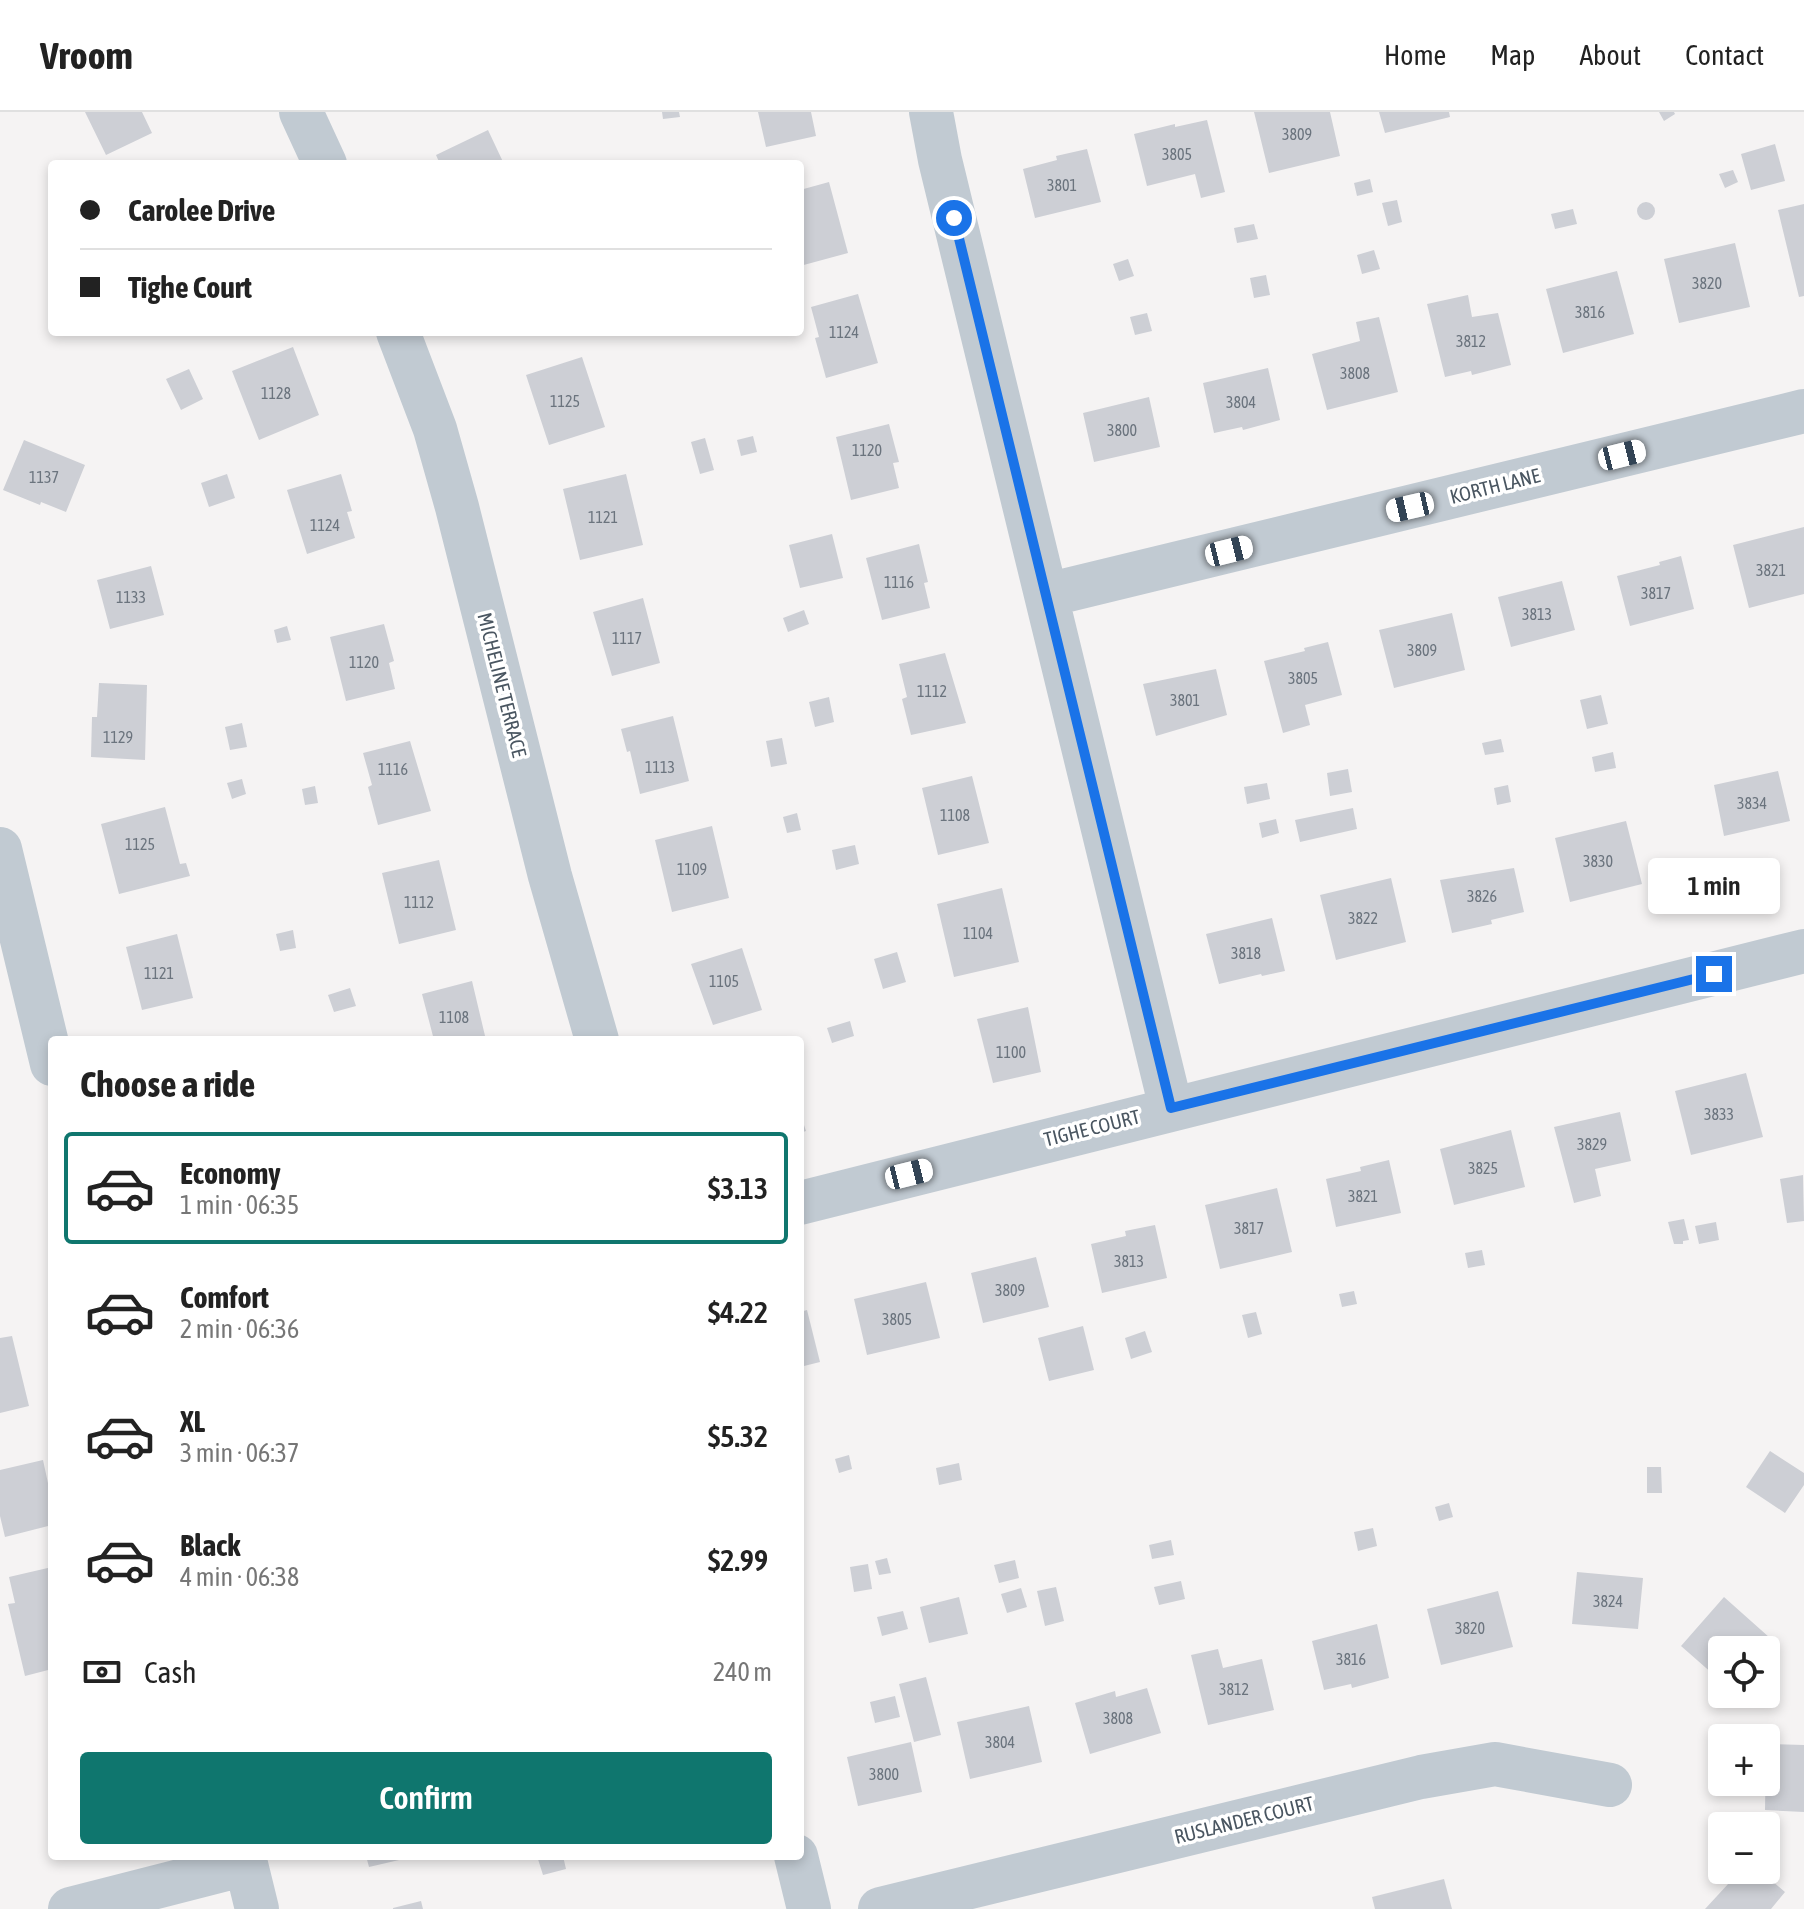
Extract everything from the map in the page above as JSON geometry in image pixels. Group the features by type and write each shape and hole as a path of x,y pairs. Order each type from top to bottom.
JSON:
{"street":[{"path":"301,112 323,160"},
{"path":"931,112 940,160 1171,1108"},
{"name":"MICHELINE TERRACE","path":"400,336 435,429 457,507 550,876 596,1036"},
{"name":"KORTH LANE","path":"1047,595 1804,411"},
{"path":"0,849 48,1047"},
{"name":"TIGHE COURT","path":"804,1202 1804,951"},
{"name":"RUSLANDER COURT","path":"880,1909 1421,1777 1495,1764 1610,1785"},
{"path":"70,1909 245,1860 257,1909"},
{"path":"797,1860 809,1909"}],"building":[{"path":"85,112 142,112 152,133 106,155"},
{"path":"662,112 679,112 680,117 663,119"},
{"path":"758,112 811,112 816,136 766,147"},
{"path":"1254,112 1330,112 1340,156 1269,173"},
{"path":"1379,112 1449,112 1450,117 1385,133"},
{"path":"1659,112 1674,112 1675,114 1664,121"},
{"path":"1207,120 1225,192 1201,198 1195,174 1147,186 1134,134"},
{"path":"488,130 502,160 438,160 436,155"},
{"path":"1775,144 1785,181 1751,190 1741,154"},
{"path":"1087,149 1101,202 1035,218 1023,169 1057,160 1056,156"},
{"path":"1733,170 1738,182 1725,188 1719,174"},
{"path":"1370,179 1373,192 1357,196 1354,183"},
{"path":"829,182 848,253 804,265 804,189"},
{"path":"1397,200 1402,222 1388,226 1382,203"},
{"path":"1642,202 1650,202 1655,211 1653,218 1642,220 1637,215 1637,207"},
{"path":"1804,204 1804,296 1799,297 1778,210"},
{"path":"1573,209 1577,224 1555,229 1551,214"},
{"path":"1254,224 1258,239 1237,243 1234,228"},
{"path":"1735,243 1750,307 1679,323 1664,259"},
{"path":"1374,250 1380,269 1362,274 1357,255"},
{"path":"1128,259 1134,276 1119,281 1113,264"},
{"path":"1617,271 1634,334 1563,353 1546,289"},
{"path":"1266,275 1270,295 1254,298 1250,278"},
{"path":"858,294 878,363 826,378 815,338 819,337 811,307"},
{"path":"1468,295 1472,317 1498,313 1511,365 1472,375 1471,371 1445,377 1427,304"},
{"path":"1147,313 1152,331 1135,335 1130,317"},
{"path":"1379,317 1398,392 1327,410 1312,354 1360,341 1356,322"},
{"path":"293,347 319,415 259,440 232,371"},
{"path":"582,357 605,427 549,445 526,375"},
{"path":"1268,368 1280,420 1243,430 1242,427 1214,433 1203,383"},
{"path":"189,369 203,399 181,410 166,379"},
{"path":"1149,397 1160,447 1094,462 1083,413"},
{"path":"889,424 899,462 893,463 899,488 851,500 836,437"},
{"path":"753,436 757,452 741,456 737,440"},
{"path":"705,438 714,470 700,474 691,442"},
{"path":"24,440 85,465 66,512 3,490"},
{"path":"227,474 235,498 209,507 201,483"},
{"path":"341,474 352,511 347,512 355,538 307,554 287,490"},
{"path":"626,474 643,545 580,560 563,489"},
{"path":"1804,527 1804,594 1749,608 1733,545"},
{"path":"832,534 843,578 800,588 789,545"},
{"path":"919,544 928,582 924,583 930,608 882,620 866,558"},
{"path":"1681,556 1694,609 1630,626 1617,576"},
{"path":"151,566 164,615 110,629 97,580"},
{"path":"1562,581 1575,630 1511,647 1498,597"},
{"path":"643,598 660,663 612,676 593,612"},
{"path":"804,610 809,624 788,632 783,618"},
{"path":"1452,613 1465,670 1394,688 1379,630"},
{"path":"384,624 394,661 389,663 395,689 346,701 330,637"},
{"path":"287,626 291,640 277,643 274,630"},
{"path":"1328,642 1342,695 1305,705 1310,725 1283,733 1264,661"},
{"path":"945,653 966,723 911,735 902,699 907,697 899,664"},
{"path":"1216,669 1227,715 1156,736 1143,684"},
{"path":"99,683 147,685 145,760 91,757 92,717 97,717"},
{"path":"1601,695 1608,724 1587,729 1580,700"},
{"path":"829,697 834,722 815,727 809,702"},
{"path":"673,716 689,781 640,794 630,751 627,752 621,729"},
{"path":"242,723 247,747 230,750 225,727"},
{"path":"782,738 787,764 771,767 766,741"},
{"path":"1501,739 1504,752 1485,755 1482,743"},
{"path":"410,741 431,811 378,825 363,753"},
{"path":"1613,752 1616,768 1595,772 1592,757"},
{"path":"1348,769 1352,792 1330,796 1327,773"},
{"path":"1778,771 1790,821 1724,836 1714,785"},
{"path":"972,776 989,843 938,855 922,788"},
{"path":"242,779 246,794 232,799 227,783"},
{"path":"1267,783 1270,799 1247,804 1244,787"},
{"path":"1508,785 1511,802 1497,805 1494,788"},
{"path":"315,786 318,803 305,805 302,789"},
{"path":"165,807 180,864 186,863 190,876 119,894 101,824"},
{"path":"1353,808 1357,829 1300,842 1295,820"},
{"path":"797,813 801,830 787,833 783,817"},
{"path":"1276,819 1279,833 1262,838 1259,823"},
{"path":"1626,821 1642,884 1570,902 1555,838"},
{"path":"712,826 729,898 672,912 655,840"},
{"path":"855,845 859,864 836,870 832,850"},
{"path":"439,860 456,930 399,944 382,873"},
{"path":"1514,868 1524,912 1491,920 1492,924 1452,933 1440,880"},
{"path":"1391,878 1406,942 1336,960 1320,895"},
{"path":"1002,888 1019,962 954,977 937,904"},
{"path":"1272,918 1285,971 1219,984 1206,934"},
{"path":"293,930 296,948 280,951 276,934"},
{"path":"177,934 193,998 142,1010 126,947"},
{"path":"742,948 762,1010 713,1025 691,964"},
{"path":"897,952 906,982 883,989 874,959"},
{"path":"472,981 485,1036 433,1036 422,994"},
{"path":"350,988 356,1006 334,1012 328,995"},
{"path":"1028,1007 1041,1072 993,1083 977,1019"},
{"path":"850,1021 854,1036 832,1043 827,1028"},
{"path":"1746,1073 1763,1137 1691,1155 1675,1091"},
{"path":"1620,1112 1631,1161 1595,1169 1601,1196 1574,1203 1554,1127"},
{"path":"1511,1130 1525,1187 1454,1205 1440,1149"},
{"path":"1389,1160 1401,1213 1336,1227 1326,1179 1361,1171 1360,1167"},
{"path":"1803,1175 1804,1221 1787,1223 1780,1179"},
{"path":"1277,1188 1292,1252 1220,1269 1205,1205"},
{"path":"1684,1219 1689,1240 1674,1244 1668,1222"},
{"path":"1716,1222 1719,1240 1699,1244 1695,1226"},
{"path":"1155,1225 1167,1278 1102,1293 1091,1244 1126,1236 1125,1231"},
{"path":"1482,1250 1485,1265 1468,1268 1465,1253"},
{"path":"1036,1257 1049,1307 983,1323 971,1273"},
{"path":"926,1282 940,1338 867,1355 854,1299"},
{"path":"1354,1291 1357,1304 1342,1307 1339,1294"},
{"path":"807,1310 820,1362 804,1366 804,1311"},
{"path":"1256,1312 1262,1334 1248,1338 1242,1315"},
{"path":"1083,1326 1094,1370 1049,1381 1038,1338"},
{"path":"1145,1331 1152,1352 1131,1359 1125,1338"},
{"path":"12,1336 29,1406 0,1413 0,1338"},
{"path":"1770,1451 1804,1473 1804,1485 1785,1513 1746,1487"},
{"path":"849,1455 852,1469 839,1473 835,1459"},
{"path":"43,1460 48,1483 48,1526 5,1537 0,1516 0,1470"},
{"path":"959,1463 962,1480 939,1485 936,1468"},
{"path":"1647,1467 1661,1467 1662,1493 1647,1493"},
{"path":"1449,1503 1453,1517 1439,1521 1435,1507"},
{"path":"1373,1528 1377,1546 1358,1551 1354,1532"},
{"path":"1171,1540 1174,1555 1152,1559 1149,1545"},
{"path":"887,1558 891,1573 879,1575 875,1561"},
{"path":"1015,1560 1019,1578 999,1583 994,1565"},
{"path":"868,1564 872,1589 854,1592 850,1567"},
{"path":"48,1568 48,1670 25,1676 8,1604 15,1603 9,1577"},
{"path":"1577,1572 1643,1578 1638,1629 1572,1624"},
{"path":"1181,1581 1185,1599 1159,1605 1154,1587"},
{"path":"1056,1587 1064,1621 1045,1626 1037,1591"},
{"path":"1021,1588 1027,1607 1007,1613 1001,1594"},
{"path":"1498,1591 1513,1647 1441,1665 1427,1609"},
{"path":"959,1597 968,1634 929,1643 920,1607"},
{"path":"1724,1597 1768,1636 1708,1636 1708,1670 1681,1646"},
{"path":"903,1611 908,1629 882,1636 877,1617"},
{"path":"1377,1624 1389,1678 1352,1688 1351,1684 1324,1690 1312,1641"},
{"path":"1218,1649 1223,1668 1262,1659 1274,1710 1208,1725 1191,1655"},
{"path":"926,1677 941,1735 914,1742 899,1684"},
{"path":"1147,1688 1161,1733 1090,1754 1075,1703 1115,1691 1116,1697"},
{"path":"895,1696 900,1717 875,1723 870,1702"},
{"path":"1029,1706 1042,1762 970,1779 957,1722"},
{"path":"911,1742 922,1792 858,1806 847,1757"},
{"path":"1780,1744 1804,1745 1804,1812 1765,1810 1765,1796 1780,1796"},
{"path":"367,1860 399,1860 369,1867"},
{"path":"538,1860 564,1860 566,1869 543,1875"},
{"path":"1444,1879 1452,1909 1375,1909 1372,1897"},
{"path":"1728,1884 1776,1884 1785,1892 1771,1909 1705,1909"},
{"path":"421,1901 423,1909 393,1909 393,1908"}],"route":[{"path":"954,218 1171,1108 1714,974"}]}
